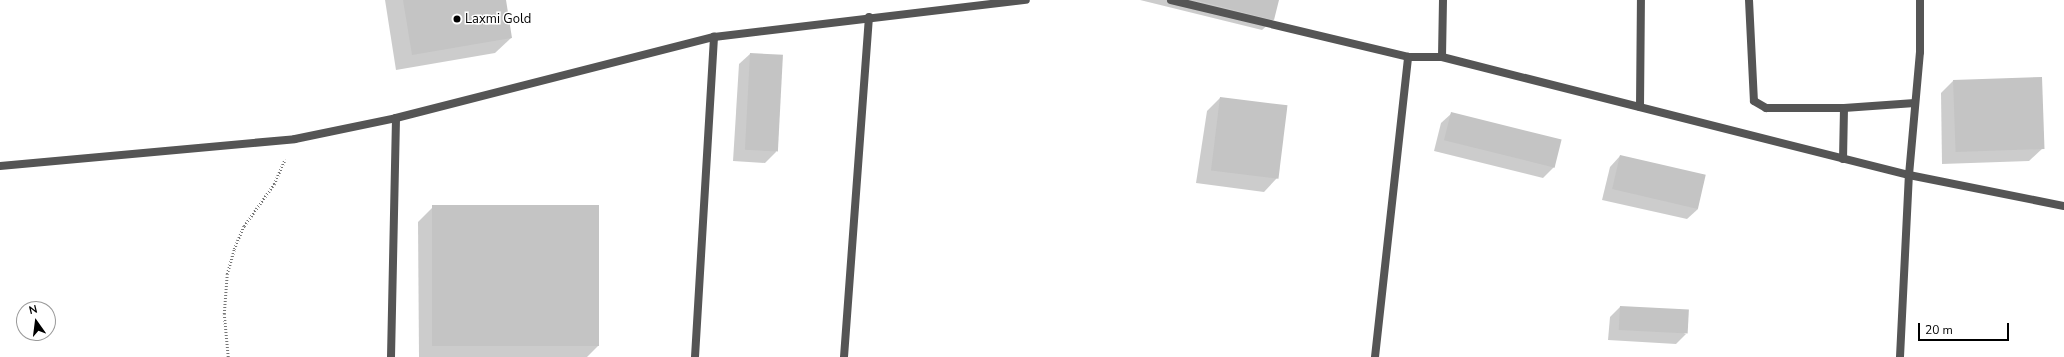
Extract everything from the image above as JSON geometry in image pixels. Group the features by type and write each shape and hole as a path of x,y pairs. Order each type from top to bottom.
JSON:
{"street":[{"path":"0,166 295,139 396,118 714,37 958,4 1026,0"},
{"path":"1171,0 1408,57 1442,57 1909,175 2064,206"},
{"path":"1442,57 1443,0"},
{"path":"1640,107 1641,0"},
{"path":"1749,0 1754,101 1766,108 1844,108 1915,103"},
{"path":"1900,357 1909,175 1920,52 1920,0"},
{"path":"844,357 869,17"},
{"path":"695,357 714,37"},
{"path":"1375,357 1408,57"},
{"path":"1843,159 1844,108"},
{"path":"391,357 396,118"}],"path":[{"path":"228,357 224,314 227,274 234,250 244,226 274,184 295,139"}],"building":[{"name":"Laxmi Gold","path":"403,0 506,0 512,38 412,55"},
{"path":"1195,0 1279,0 1274,20"},
{"path":"750,53 783,55 778,152 745,150"},
{"path":"2042,77 2045,149 1956,152 1953,80"},
{"path":"1220,97 1287,105 1278,179 1211,170"},
{"path":"1451,112 1562,140 1555,168 1444,140"},
{"path":"1620,155 1706,175 1698,209 1612,189"},
{"path":"432,205 599,205 599,346 432,346"},
{"path":"1620,306 1689,310 1688,334 1619,330"}],"place":[{"name":"Laxmi Gold","path":"457,19"}]}
